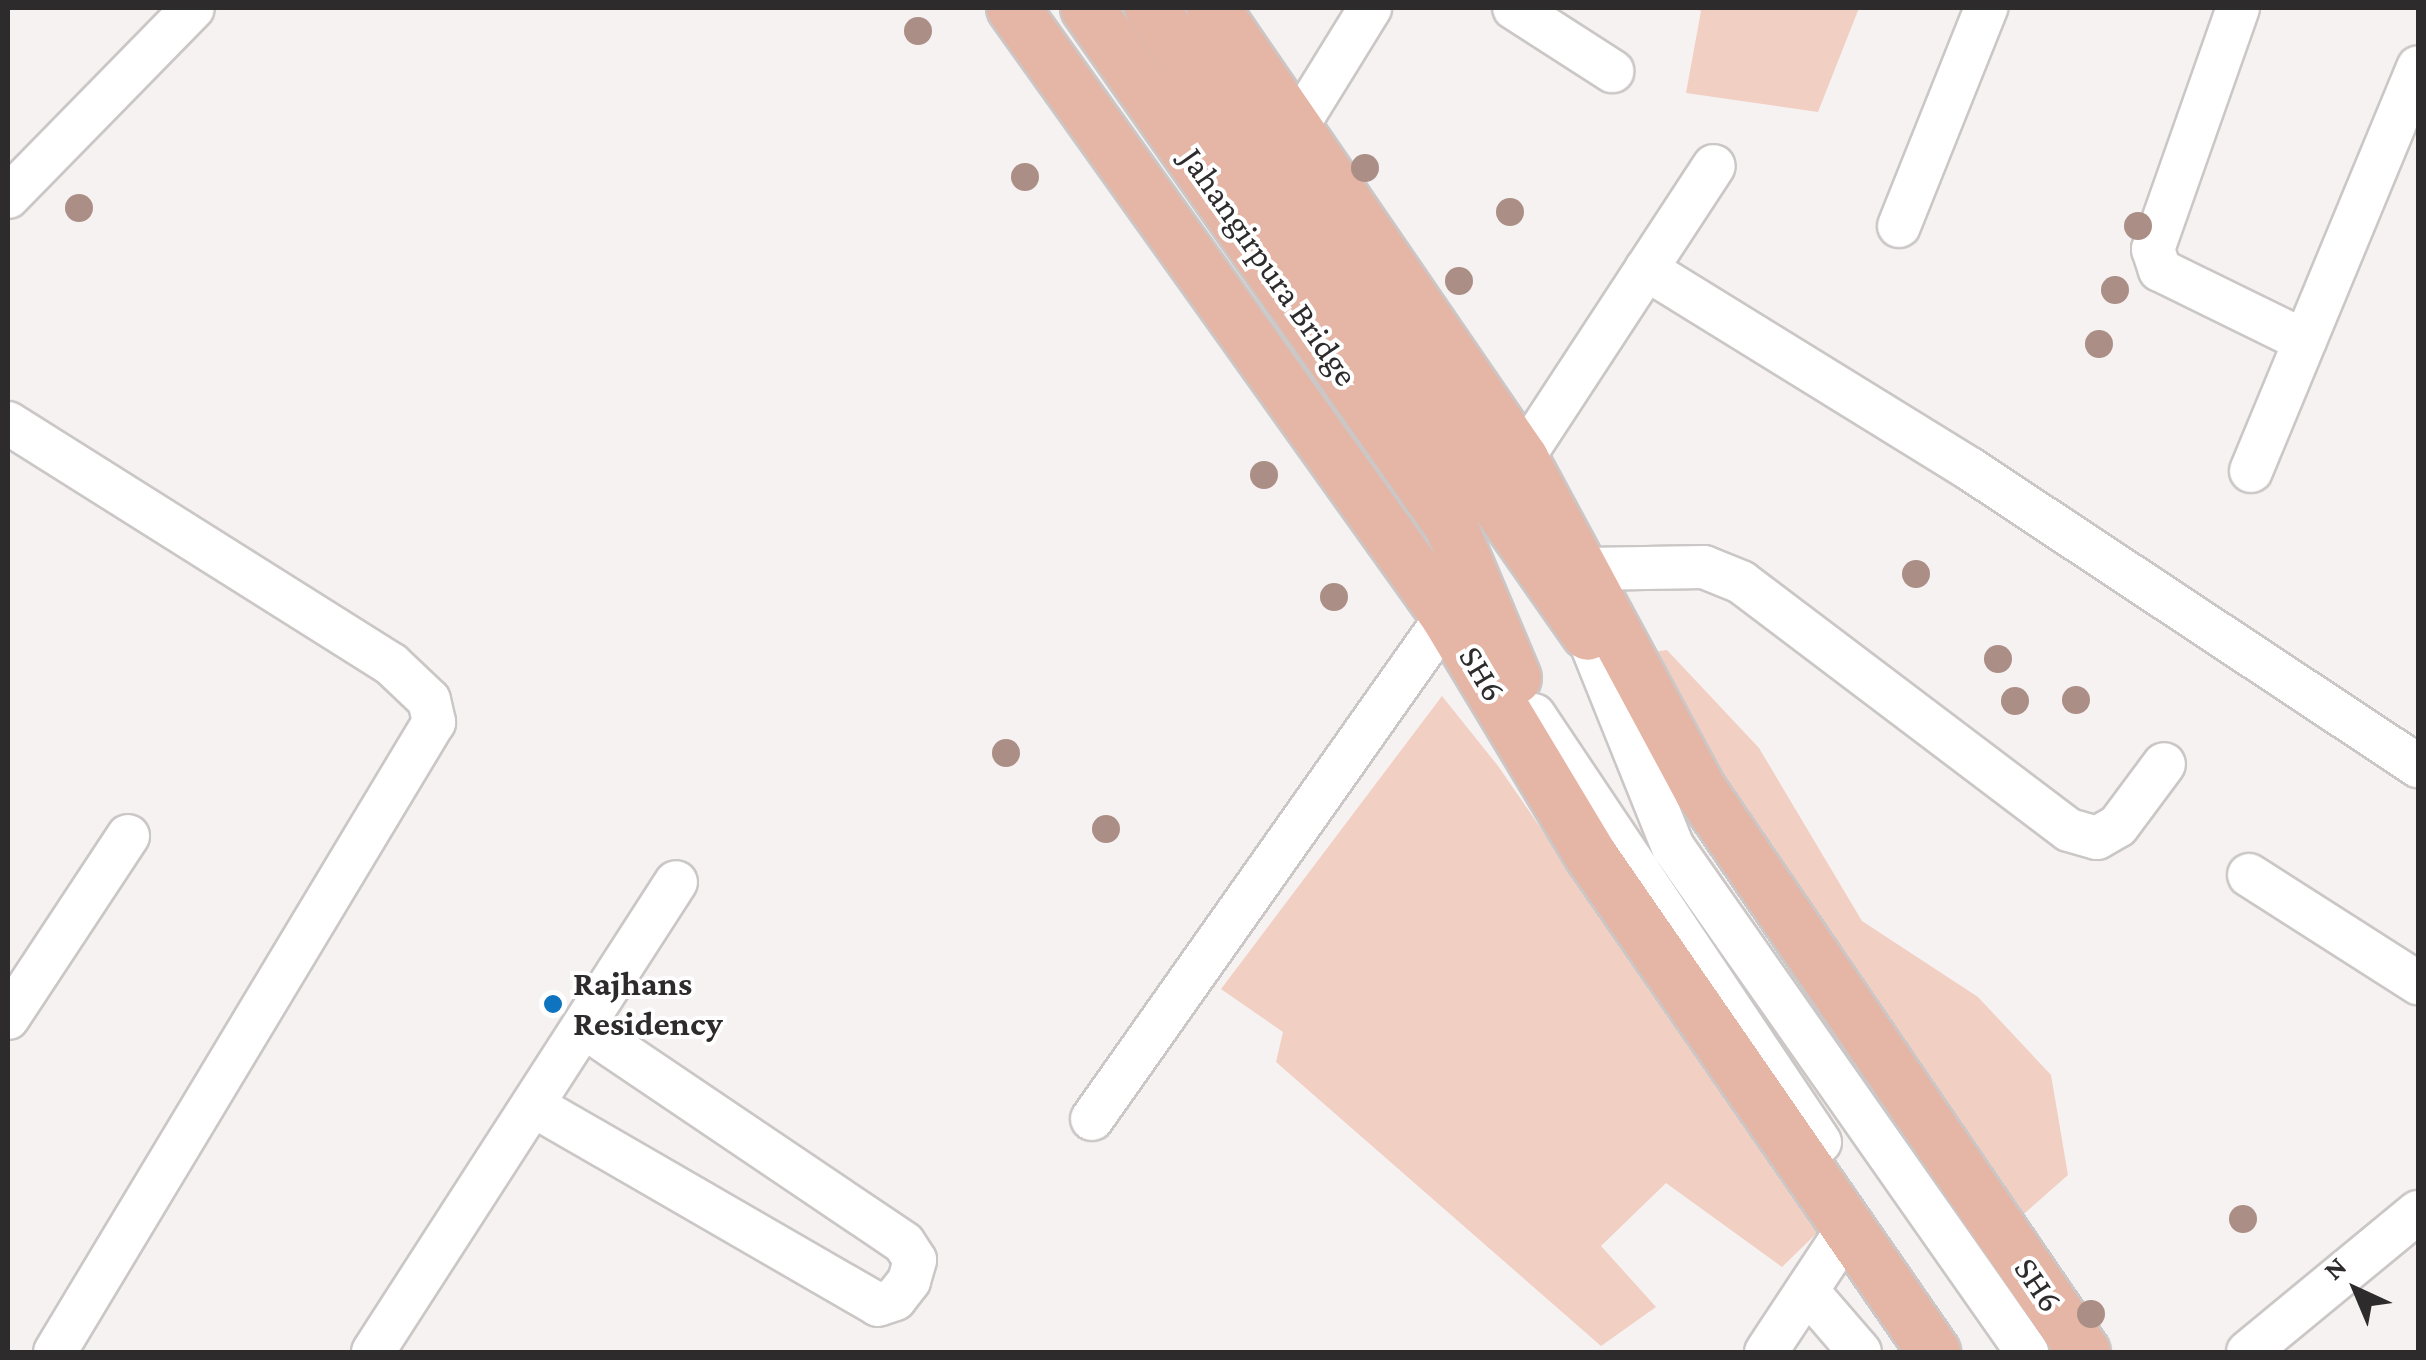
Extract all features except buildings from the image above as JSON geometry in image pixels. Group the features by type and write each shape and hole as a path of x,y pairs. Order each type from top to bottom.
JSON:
{"main road":[{"name":"SH6","path":"1012,8 1447,616 1592,857 1846,1232 1934,1352"},
{"name":"Jahangirpura Bridge","path":"1086,8 1488,494"},
{"name":"Jahangirpura Bridge","path":"1151,8 1488,494"},
{"name":"SH6","path":"1213,8 1296,128 1488,494 1586,569 1702,791 2084,1352"},
{"path":"1488,494 1702,791"},
{"path":"1488,494 1525,702 1592,857"}],"street":[{"path":"8,197 193,8"},
{"path":"1296,128 1370,8"},
{"path":"1514,8 1612,71"},
{"path":"1900,226 1986,8"},
{"path":"2238,8 2153,249 2160,270 2305,341"},
{"path":"2251,471 2418,67"},
{"path":"1488,494 1714,166"},
{"path":"1646,269 1970,469 2418,766"},
{"path":"8,423 392,664 429,700 434,722 55,1352"},
{"path":"1586,569 1704,567 1741,582 2069,830 2097,838 2118,826 2164,764"},
{"path":"1092,1119 1447,616"},
{"path":"1586,631 1672,847 2026,1352"},
{"path":"1525,702 1964,1352"},
{"path":"8,1018 128,836"},
{"path":"2249,876 2418,983"},
{"path":"374,1352 586,1028 676,882"},
{"path":"534,1106 878,1305 895,1299 910,1280 915,1260 904,1243 586,1028"},
{"path":"2248,1352 2418,1212"},
{"path":"1766,1352 1810,1293 1846,1232"},
{"path":"1810,1293 1860,1352"}],"shaded area":[{"path":"1695,8 1859,8 1818,112 1686,93 1701,11"},
{"path":"1667,650 1759,748 1862,921 1978,997 2051,1075 2068,1175 1991,1243 1873,1089 1643,755 1646,653"},
{"path":"1442,696 1498,766 1819,1231 1782,1267 1666,1183 1601,1246 1656,1307 1601,1346 1276,1062 1283,1032 1221,989"}],"place":[{"name":"Rajhans Residency","path":"553,1004"}]}
